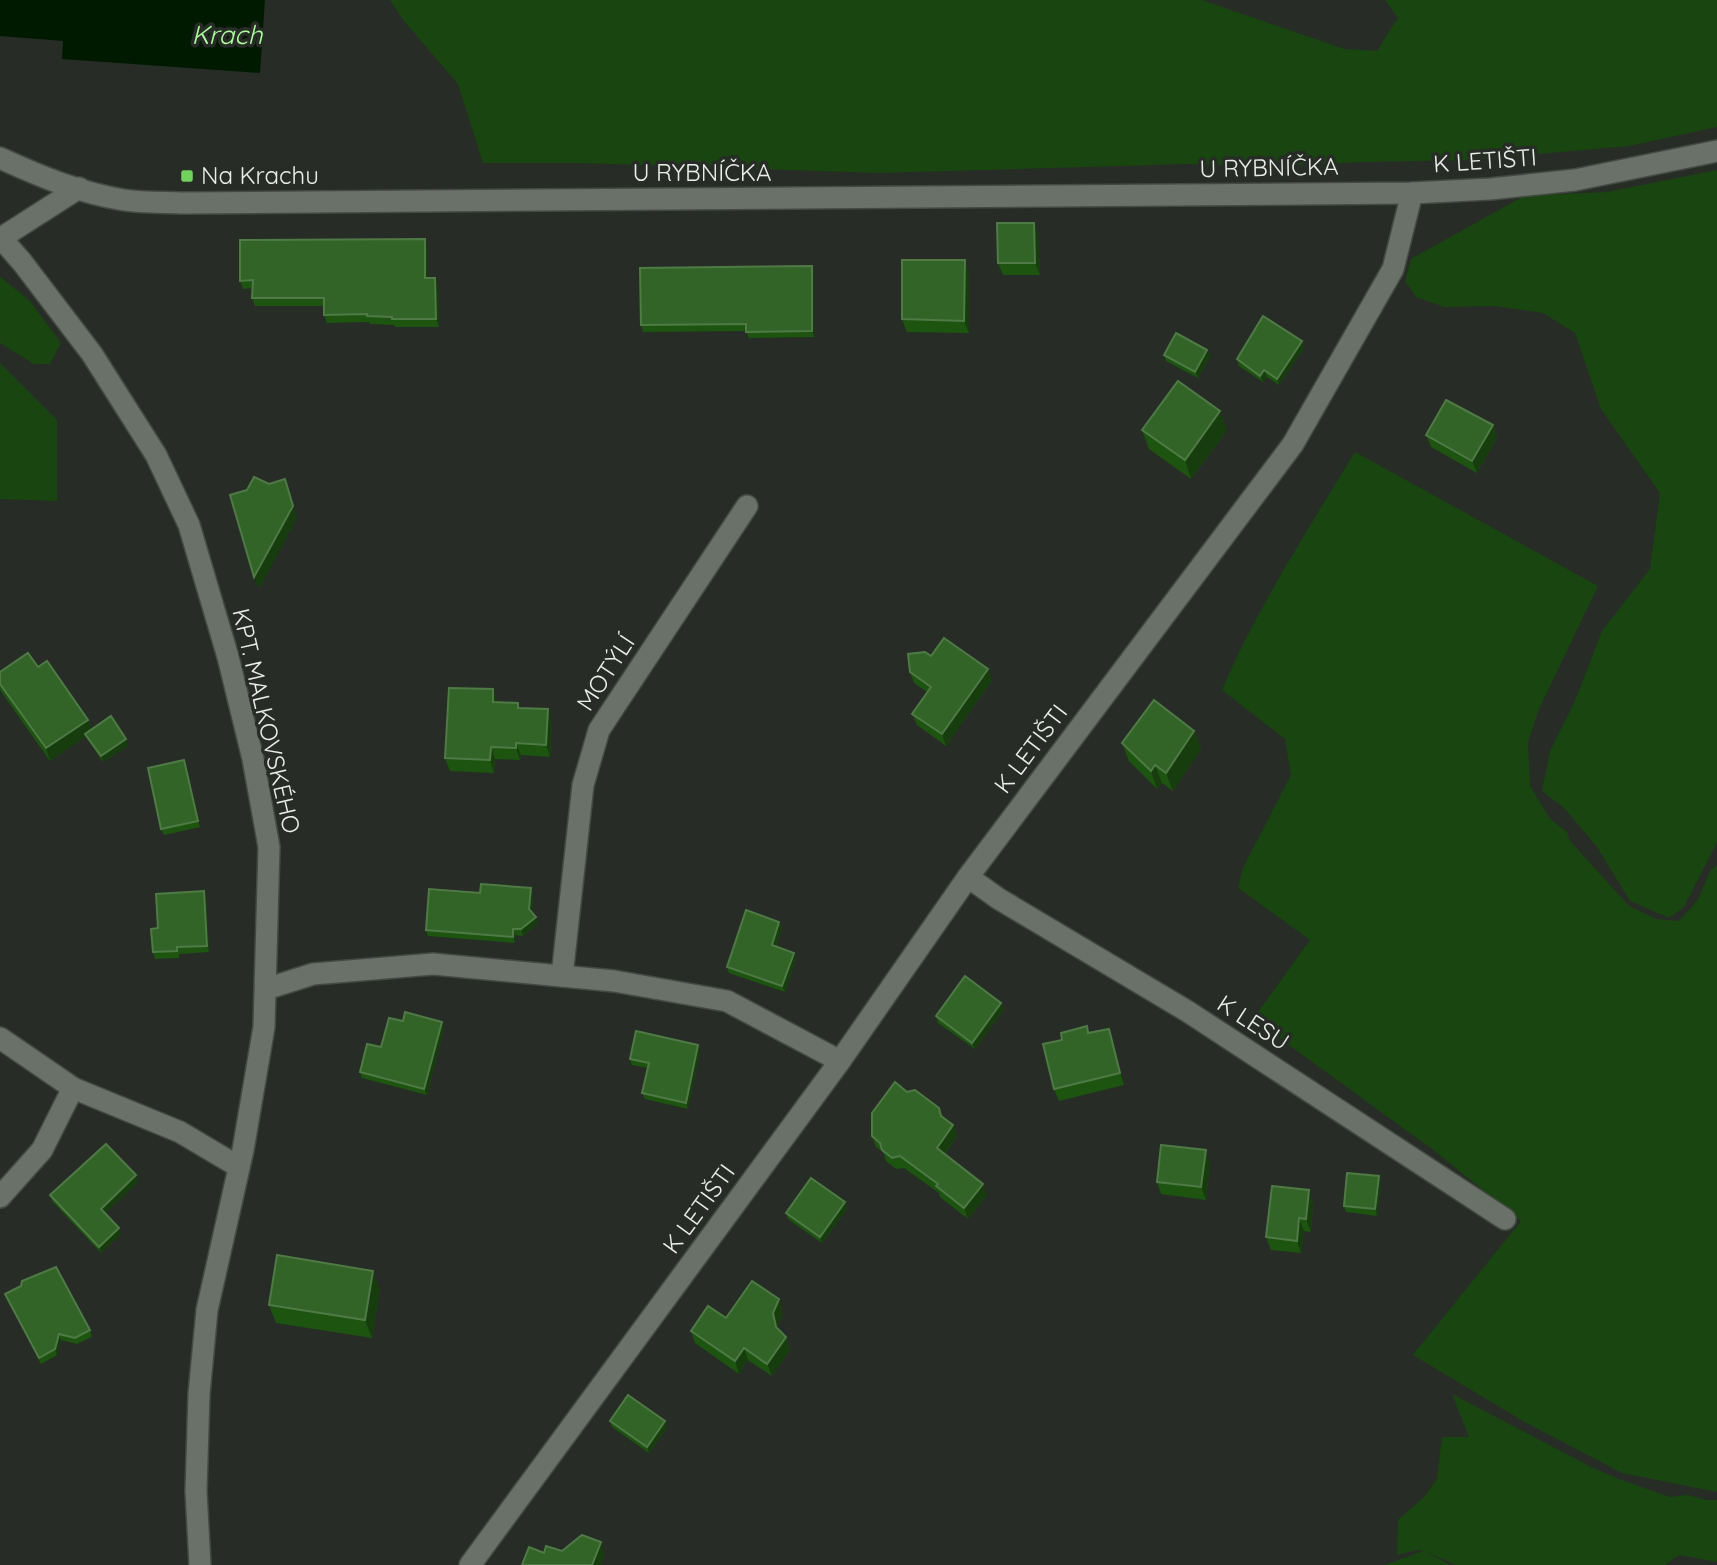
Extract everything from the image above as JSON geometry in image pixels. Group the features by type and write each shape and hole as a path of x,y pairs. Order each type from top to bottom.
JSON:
{"street":[{"name":"K LETIŠTI","path":"470,1565 840,1062 968,877 1293,444 1393,268 1412,193 1490,189 1575,180 1717,151"},
{"name":"U RYBNÍČKA","path":"0,158 43,177 125,200 184,203 1412,193"},
{"path":"0,237 79,188"},
{"name":"KPT. MALKOVSKÉHO","path":"0,237 92,354 156,455 189,525 228,657 253,759 269,847 264,1027 239,1167 206,1322 199,1394 196,1492 200,1565"},
{"name":"MOTÝLÍ","path":"562,976 583,785 599,730 747,506"},
{"name":"K LESU","path":"968,877 999,899 1187,1011 1506,1219"},
{"path":"266,989 313,974 433,964 614,981 727,1000 840,1062"},
{"path":"0,1038 73,1088 180,1132 239,1167"},
{"path":"0,1197 42,1150 73,1088"}],"green space":[{"path":"390,0 1202,0 1344,49 1377,51 1398,18 1385,0 1717,0 1717,127 1629,146 1470,160 1258,167 1187,164 879,173 581,163 483,163 458,84 404,21"},
{"path":"1717,170 1717,842 1684,907 1669,918 1630,901 1597,847 1564,808 1542,791 1550,751 1575,701 1602,631 1650,569 1660,493 1601,409 1575,333 1543,313 1495,306 1444,307 1416,297 1405,281 1411,259 1524,196 1607,192"},
{"path":"0,277 29,300 61,343 50,364 34,364 0,343"},
{"path":"0,363 57,420 57,501 0,499"},
{"path":"1355,452 1598,586 1539,709 1528,742 1530,786 1550,819 1567,832 1570,841 1629,906 1656,919 1679,921 1698,900 1710,871 1717,865 1717,1492 1622,1473 1523,1421 1413,1355 1521,1221 1436,1152 1253,1019 1310,940 1238,888 1243,868 1291,775 1285,739 1222,690 1268,598"},
{"path":"1452,1394 1616,1478 1670,1497 1688,1495 1717,1500 1717,1562 1679,1555 1665,1565 1456,1565 1425,1551 1450,1565 1385,1565 1423,1551 1397,1555 1398,1520 1425,1496 1437,1479 1442,1437 1469,1437"}],"water":[{"name":"Krach","path":"0,0 265,0 260,73 62,59 63,41 0,36"}],"building":[{"path":"997,223 1034,223 1035,263 998,263"},
{"path":"425,239 425,278 435,278 436,319 392,319 367,314 324,315 324,298 252,298 253,280 240,281 240,240"},
{"path":"902,260 965,260 964,321 902,319"},
{"path":"812,266 812,331 746,332 746,324 641,325 640,268"},
{"path":"1263,316 1302,341 1277,379 1264,370 1260,376 1237,359"},
{"path":"1176,333 1207,350 1195,372 1164,355"},
{"path":"1178,381 1220,411 1185,460 1142,430"},
{"path":"1446,400 1493,425 1472,461 1426,435"},
{"path":"254,477 269,484 285,479 293,506 254,577 230,495 247,490"},
{"path":"944,638 988,669 942,734 912,714 931,687 910,672 908,654 925,652 931,656"},
{"path":"28,653 38,667 47,661 88,720 46,748 0,684 0,672"},
{"path":"449,688 493,689 493,702 518,703 518,708 548,709 546,745 516,743 516,748 491,747 490,760 445,758"},
{"path":"1154,700 1194,731 1166,773 1155,765 1151,771 1122,743"},
{"path":"111,716 126,739 101,756 85,734"},
{"path":"184,760 198,821 161,829 148,768"},
{"path":"481,884 531,888 529,909 536,917 521,929 513,929 513,937 426,930 429,889 480,893"},
{"path":"204,891 207,946 177,947 177,951 153,952 151,929 158,928 156,894"},
{"path":"746,910 779,922 772,945 794,953 782,986 727,967"},
{"path":"965,976 1001,1003 972,1043 936,1016"},
{"path":"405,1012 442,1022 424,1089 360,1072 367,1044 381,1047 389,1018 403,1021"},
{"path":"1087,1026 1088,1033 1109,1029 1120,1073 1054,1089 1043,1044 1062,1040 1061,1033"},
{"path":"636,1031 698,1045 686,1103 642,1093 649,1063 630,1059"},
{"path":"895,1082 907,1092 915,1090 939,1108 941,1116 953,1125 937,1148 983,1184 964,1208 936,1186 938,1184 900,1156 892,1158 872,1136 872,1113"},
{"path":"106,1144 136,1175 101,1209 119,1228 99,1247 50,1195"},
{"path":"1161,1145 1206,1150 1201,1187 1157,1182"},
{"path":"1347,1173 1379,1176 1375,1209 1344,1206"},
{"path":"811,1178 845,1202 820,1237 786,1213"},
{"path":"1272,1186 1309,1190 1306,1219 1299,1218 1297,1241 1266,1237"},
{"path":"277,1255 373,1271 365,1320 269,1305"},
{"path":"56,1267 90,1330 75,1338 59,1334 55,1349 39,1358 5,1294 21,1286 22,1281"},
{"path":"752,1281 779,1299 773,1313 776,1327 786,1337 767,1364 744,1348 735,1361 691,1331 708,1306 726,1318"},
{"path":"628,1395 665,1421 647,1447 610,1421"},
{"path":"582,1535 601,1542 592,1565 522,1565 529,1547 544,1553 546,1546 562,1551"}],"place":[{"name":"Na Krachu","path":"187,176"}]}
